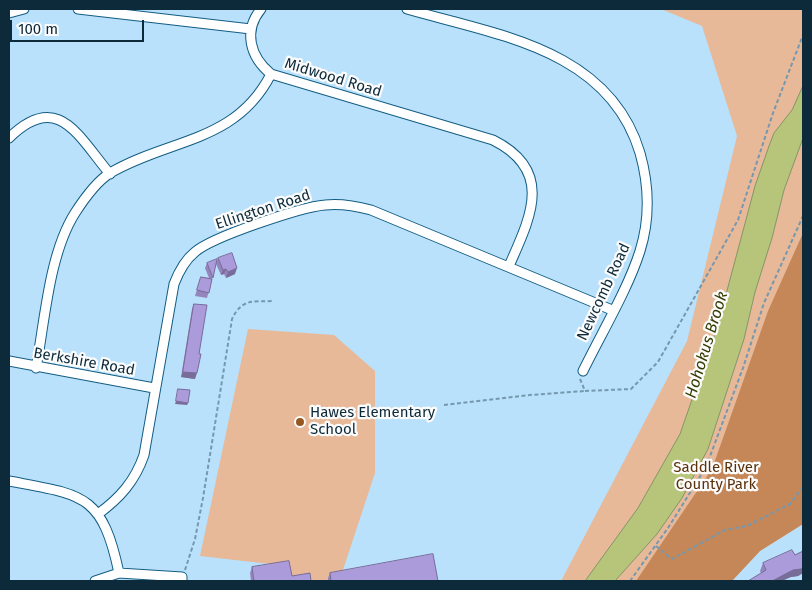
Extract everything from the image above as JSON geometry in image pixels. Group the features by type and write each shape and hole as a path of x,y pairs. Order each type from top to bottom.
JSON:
{"street":[{"path":"9,13 24,9"},
{"path":"78,9 251,29"},
{"path":"261,9 251,29 253,52 263,68 271,74"},
{"name":"Newcomb Road","path":"407,9 524,43 557,55 572,64 598,85 622,113 638,147 643,163 647,197 646,217 635,264 583,371"},
{"name":"Midwood Road","path":"36,368 56,262 67,227 86,197 110,174 143,157 224,126 248,107 271,74 493,140 513,153 526,170 530,180 533,203 528,222 509,266"},
{"path":"9,138 31,119 48,116 57,118 72,128 110,174"},
{"name":"Ellington Road","path":"98,514 123,493 139,468 144,454 154,388 174,284 185,261 212,240 311,208 341,204 371,210 612,310"},
{"name":"Berkshire Road","path":"9,361 36,368 154,388"},
{"path":"9,482 67,493 78,497 98,514 111,537 119,573"},
{"path":"95,581 119,573 182,579"}],"path":[{"path":"444,405 530,395 631,389 658,362 738,220 773,113 803,35"},
{"path":"630,581 706,467 743,368 764,303 803,216"},
{"path":"182,579 188,563 203,498 232,319 238,306 248,302 274,301"},
{"path":"583,371 578,374 585,391"},
{"path":"655,545 672,558 725,530 747,526 790,504 803,487"}],"green space":[{"name":"Saddle River County Park","path":"661,9 803,9 803,524 760,551 732,581 561,581 687,341 737,136 702,26"},
{"path":"803,233 803,524 760,551 732,581 636,581 712,469 768,311"},
{"name":"Hawes Elementary School","path":"248,329 334,335 375,371 375,473 341,576 328,578 328,581 292,581 287,566 200,556"}],"shaded area":[{"path":"803,86 803,138 784,190 772,238 755,292 744,339 708,449 682,498 657,534 615,581 585,581 638,508 680,434 717,328 755,186 769,146 774,133 792,110"}],"building":[{"path":"232,253 237,268 228,272 226,269 223,270 218,258"},
{"path":"217,259 213,278 207,263"},
{"path":"201,277 212,279 209,293 197,290"},
{"path":"194,304 207,305 197,373 183,372"},
{"path":"178,389 190,390 188,403 176,401"},
{"path":"792,550 795,555 803,551 803,568 793,570 772,581 748,581 766,570 763,563"},
{"path":"433,554 438,581 331,581 330,573"},
{"path":"289,561 292,576 310,573 311,581 254,581 252,567"}],"place":[{"name":"Hawes Elementary School","path":"300,422"}],"water label":[{"name":"Hohokus Brook","path":"707,345"}]}
